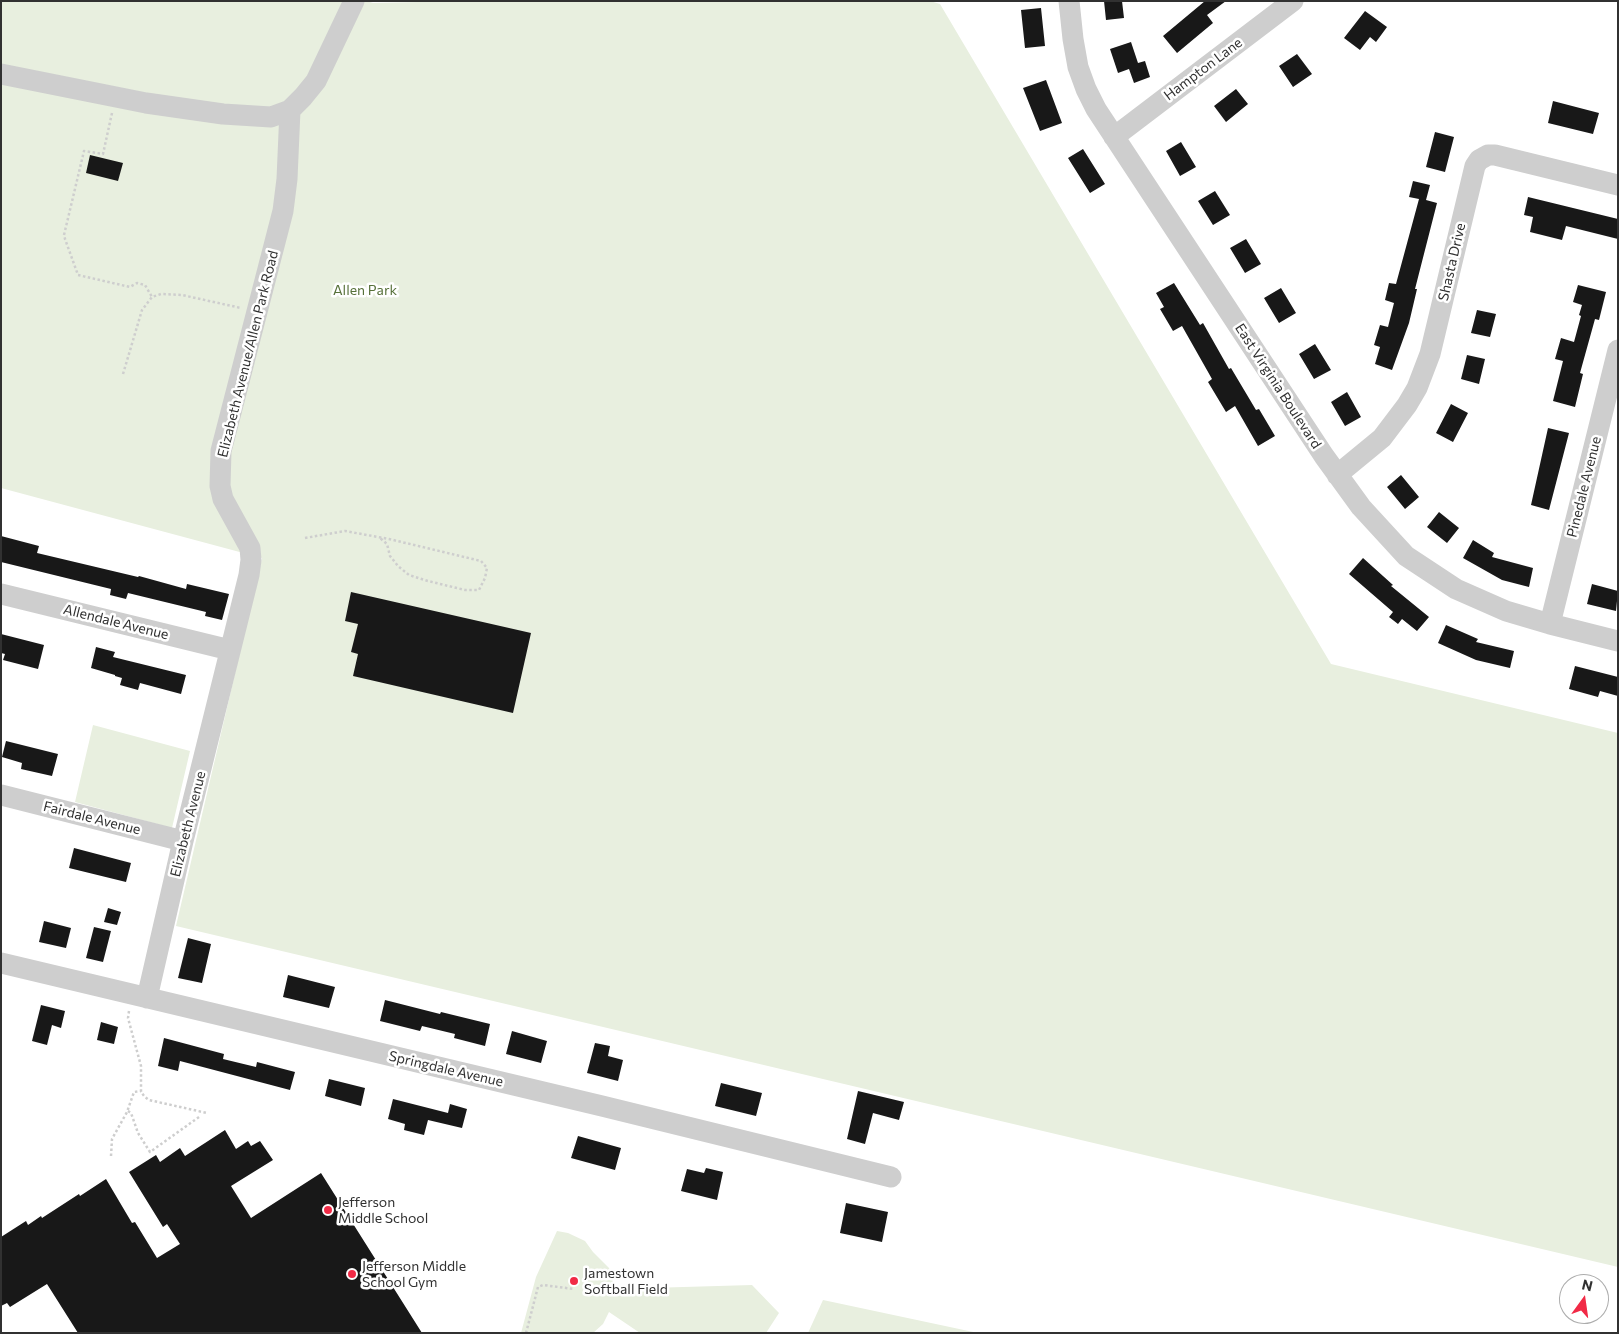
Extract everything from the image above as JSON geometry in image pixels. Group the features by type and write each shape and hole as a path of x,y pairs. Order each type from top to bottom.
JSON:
{"street":[{"path":"1,74 146,103 223,114 271,117 296,103 316,81 354,1"},
{"name":"East Virginia Boulevard","path":"1069,1 1078,66 1093,102 1114,137 1337,475 1361,507 1406,556 1456,589 1506,611 1618,641"},
{"name":"Hampton Lane","path":"1114,137 1293,1"},
{"name":"Elizabeth Avenue/Allen Park Road","path":"230,650 251,560 250,548 223,499 220,486 222,450 283,211 296,103"},
{"name":"Shasta Drive","path":"1337,475 1382,438 1407,405 1417,388 1430,354 1475,166 1479,160 1488,155 1495,155 1618,185"},
{"name":"Pinedale Avenue","path":"1550,624 1618,350"},
{"name":"Allendale Avenue","path":"1,594 230,650"},
{"name":"Elizabeth Avenue","path":"140,997 184,841 230,650"},
{"name":"Fairdale Avenue","path":"1,795 184,841"},
{"name":"Springdale Avenue","path":"1,963 891,1177"}],"path":[{"path":"112,113 104,154 84,151 64,235 65,240 78,275 130,287 137,283 144,285 152,297"},
{"path":"123,374 142,310 152,297 161,294 182,295 257,312"},
{"path":"305,538 345,531 380,538 481,561 487,568 485,578 479,590 465,590 428,581 409,574 398,566 390,556 387,544 380,538"},
{"path":"140,997 128,1018 141,1066 141,1091 144,1097 149,1100 207,1113"},
{"path":"111,1156 112,1139 128,1111 134,1092 141,1091"},
{"path":"128,1111 131,1113 138,1133 150,1152 199,1117"},
{"path":"526,1333 538,1287 542,1285 574,1288"}],"green space":[{"name":"Allen Park","path":"1,1 366,1 373,3 463,1 930,1 940,4 1331,664 1618,733 1618,1267 176,926 262,558 1,488"},
{"path":"93,725 190,751 172,828 75,802"},
{"name":"Jamestown Softball Field","path":"557,1231 568,1233 585,1241 609,1268 615,1289 752,1285 779,1313 766,1333 640,1333 609,1312 603,1324 593,1333 521,1333 536,1277"},
{"path":"823,1300 978,1333 808,1333"}],"building":[{"path":"1104,1 1122,1 1124,18 1106,20"},
{"path":"1205,1 1226,1 1207,15 1213,23 1177,53 1163,36"},
{"path":"1041,8 1045,46 1025,48 1021,10"},
{"path":"1365,11 1387,27 1376,42 1370,37 1360,50 1344,38"},
{"path":"1131,42 1138,63 1145,61 1150,77 1134,83 1129,69 1118,73 1110,49"},
{"path":"1297,54 1312,74 1293,87 1279,66"},
{"path":"1046,80 1062,123 1040,131 1023,88"},
{"path":"1236,89 1248,104 1226,122 1214,106"},
{"path":"1553,101 1599,113 1593,134 1548,123"},
{"path":"1435,132 1454,137 1445,172 1426,167"},
{"path":"1181,142 1196,167 1180,176 1166,151"},
{"path":"1083,149 1105,184 1090,193 1068,158"},
{"path":"90,155 123,163 118,181 86,173"},
{"path":"1413,181 1430,185 1426,200 1437,203 1415,289 1417,289 1409,323 1392,370 1375,364 1380,347 1374,345 1380,325 1388,327 1394,303 1385,300 1389,283 1396,284 1419,199 1409,197"},
{"path":"1215,191 1230,215 1213,225 1198,201"},
{"path":"1528,197 1618,219 1618,239 1566,226 1562,240 1530,232 1533,217 1524,215"},
{"path":"1246,239 1261,264 1245,273 1230,248"},
{"path":"1174,283 1200,325 1203,323 1229,369 1231,368 1256,410 1259,409 1275,436 1258,446 1235,406 1226,412 1208,382 1212,379 1182,326 1173,331 1160,309 1164,307 1156,293"},
{"path":"1578,285 1606,292 1599,320 1595,319 1580,373 1583,374 1575,407 1553,401 1563,361 1555,359 1561,338 1574,342 1581,316 1579,315 1582,305 1573,302"},
{"path":"1281,288 1296,313 1279,323 1264,298"},
{"path":"1477,310 1496,314 1490,337 1471,333"},
{"path":"1315,344 1331,370 1314,379 1299,354"},
{"path":"1467,355 1485,359 1479,384 1461,379"},
{"path":"1347,392 1361,417 1345,426 1331,402"},
{"path":"1451,404 1468,413 1453,442 1436,433"},
{"path":"1548,428 1569,433 1549,510 1531,505"},
{"path":"1401,475 1419,497 1405,509 1387,487"},
{"path":"1439,512 1459,528 1447,543 1427,527"},
{"path":"1,536 39,546 37,553 139,576 186,589 187,584 229,594 222,620 205,616 206,612 128,593 126,599 110,595 111,589 1,562"},
{"path":"1473,540 1494,553 1492,557 1533,568 1529,587 1502,580 1463,558"},
{"path":"1363,558 1393,585 1391,586 1429,617 1417,631 1402,619 1398,624 1389,617 1393,612 1349,574"},
{"path":"1592,584 1618,591 1616,611 1587,604"},
{"path":"351,592 531,633 513,713 353,676 358,654 351,652 358,624 345,621"},
{"path":"1446,625 1478,639 1476,642 1514,651 1510,668 1476,660 1438,643"},
{"path":"1,634 44,645 38,669 3,660 5,654 1,653"},
{"path":"96,647 115,652 113,657 186,675 181,694 140,683 138,690 120,685 122,678 91,668"},
{"path":"1575,666 1618,677 1618,696 1600,691 1598,697 1569,689"},
{"path":"6,741 58,754 52,776 21,769 22,763 2,757"},
{"path":"74,848 131,863 126,882 69,868"},
{"path":"108,908 121,912 117,925 104,922"},
{"path":"44,921 71,928 66,948 39,942"},
{"path":"94,927 111,931 103,962 86,958"},
{"path":"188,938 211,944 202,983 178,978"},
{"path":"288,975 335,987 329,1008 283,997"},
{"path":"385,1000 490,1024 485,1046 454,1038 455,1034 422,1026 420,1031 380,1021"},
{"path":"41,1005 65,1011 61,1028 52,1025 47,1045 32,1041"},
{"path":"101,1022 118,1027 114,1044 97,1040"},
{"path":"512,1031 547,1041 541,1063 506,1054"},
{"path":"164,1038 224,1054 223,1059 256,1067 257,1062 295,1072 290,1090 180,1061 178,1071 158,1066"},
{"path":"595,1043 610,1046 608,1056 623,1060 618,1081 587,1073"},
{"path":"329,1079 365,1088 361,1106 325,1096"},
{"path":"721,1083 762,1093 756,1116 715,1106"},
{"path":"858,1091 904,1102 899,1120 873,1113 865,1144 847,1139"},
{"path":"393,1099 448,1113 450,1104 467,1109 462,1128 428,1120 424,1135 404,1130 405,1124 388,1119"},
{"path":"225,1130 236,1149 248,1141 251,1146 260,1141 273,1160 231,1186 251,1218 321,1173 422,1333 78,1333 47,1284 10,1307 7,1303 1,1306 1,1237 26,1221 28,1225 41,1216 42,1218 106,1179 132,1223 135,1222 157,1258 180,1244 167,1224 163,1227 129,1172 156,1155 160,1162 180,1148 185,1156"},
{"path":"578,1136 621,1148 615,1170 571,1158"},
{"path":"706,1168 723,1172 717,1200 681,1191 687,1169 704,1173"},
{"path":"846,1203 888,1212 882,1242 840,1233"}],"place":[{"name":"Jefferson Middle School","path":"328,1210"},
{"name":"Jefferson Middle School Gym","path":"352,1274"},
{"name":"Jamestown Softball Field","path":"574,1281"}]}
